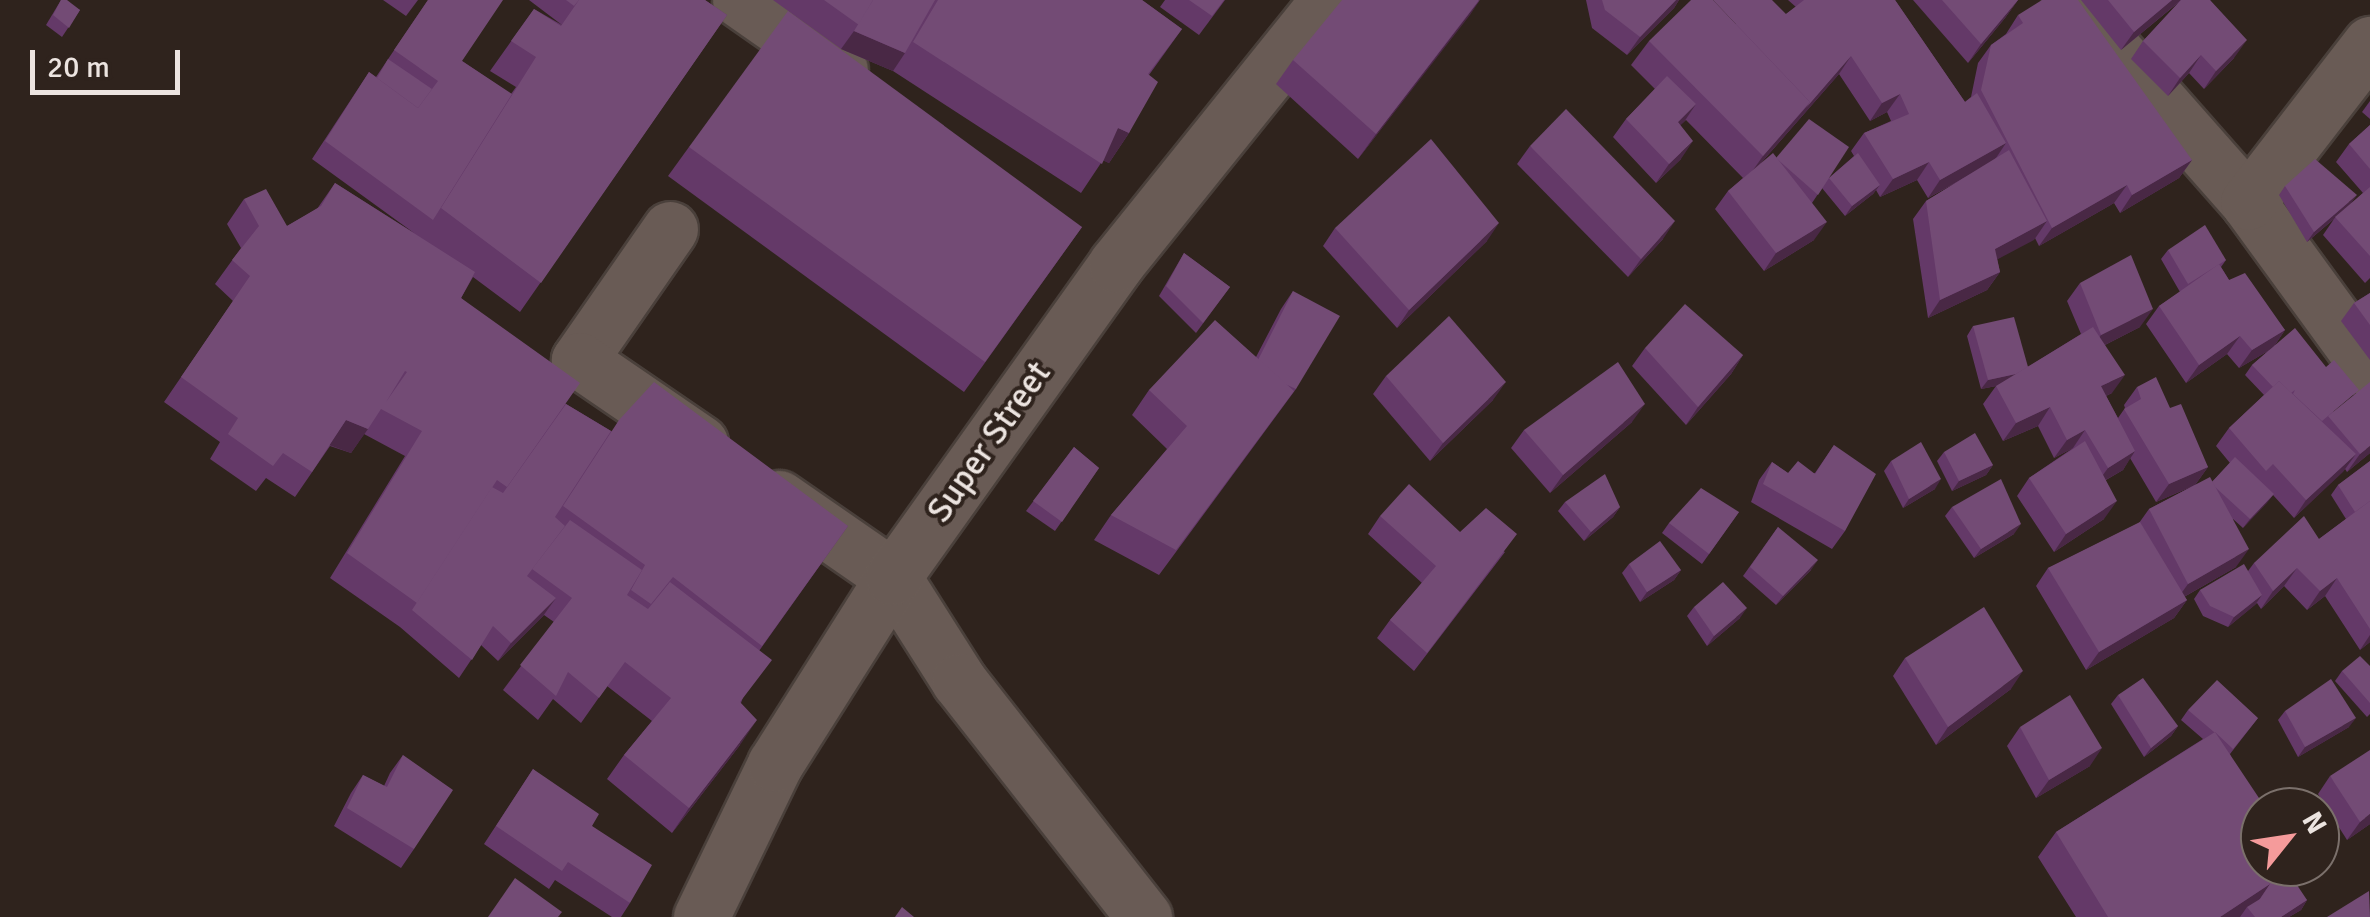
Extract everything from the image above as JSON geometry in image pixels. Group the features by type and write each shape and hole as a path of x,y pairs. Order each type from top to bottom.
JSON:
{"street":[{"path":"740,0 887,103"},
{"name":"Super Street","path":"701,917 775,764 893,577 1116,264 1328,0"},
{"path":"2070,0 2248,202 2370,369"},
{"path":"2248,202 2370,44"},
{"path":"670,229 579,360 893,577 959,681 1144,917"},
{"path":"1067,230 1116,264"}],"building":[{"path":"61,0 80,10 69,28 53,15"},
{"path":"428,0 503,0 462,61 512,94 433,220 325,141 369,72 418,108 438,81 394,50"},
{"path":"579,0 705,0 727,15 541,283 441,208 536,57 511,41 534,9 561,26"},
{"path":"824,0 873,0 859,25"},
{"path":"873,0 935,0 905,53 854,31"},
{"path":"938,0 1142,0 1182,29 1148,74 1158,82 1129,133 1118,128 1102,164 913,42"},
{"path":"1189,0 1224,0 1212,16"},
{"path":"1342,0 1479,0 1376,134 1293,60"},
{"path":"1602,0 1676,0 1640,37 1605,10"},
{"path":"1691,0 1713,0 1810,102 1763,156 1649,41"},
{"path":"1713,0 1772,0 1786,14 1804,0 1895,0 1965,102 1977,93 2006,143 1940,180 1929,162 1893,179 1864,133 1909,114 1900,94 1882,103 1851,56 1806,108 1810,102"},
{"path":"1942,0 2018,0 1981,44"},
{"path":"2042,0 2078,0 2192,160 2132,195 2127,185 2052,228 1981,90 1991,45 2023,23 2018,15"},
{"path":"2108,0 2172,0 2134,32"},
{"path":"2181,0 2210,0 2247,40 2216,71 2201,55 2180,78 2143,41"},
{"path":"788,11 1082,227 985,362 689,147"},
{"path":"388,59 432,89 418,108 377,78"},
{"path":"1667,76 1696,104 1678,122 1693,141 1669,164 1626,119"},
{"path":"1566,109 1675,221 1641,259 1530,146"},
{"path":"1809,119 1849,147 1818,195 1776,158"},
{"path":"2370,125 2370,169 2349,144"},
{"path":"1431,139 1499,223 1409,310 1335,228"},
{"path":"2009,150 2047,221 1995,249 2000,272 1940,300 1926,201"},
{"path":"1773,153 1827,222 1776,253 1728,191"},
{"path":"1858,153 1880,185 1852,206 1829,178"},
{"path":"2315,159 2357,195 2314,232 2285,186"},
{"path":"335,183 475,272 461,298 580,383 507,487 497,480 417,603 347,553 422,431 381,409 368,429 346,420 312,472 283,453 273,466 228,434 238,418 181,377 250,276 232,260 259,226 244,199 266,189 287,226 321,206"},
{"path":"2370,187 2370,256 2335,217"},
{"path":"2205,225 2226,260 2188,284 2168,250"},
{"path":"1184,253 1230,287 1203,323 1166,286"},
{"path":"2131,255 2153,309 2101,335 2080,283"},
{"path":"2219,264 2229,280 2245,273 2285,330 2252,350 2240,336 2199,365 2159,306"},
{"path":"1293,291 1340,316 1296,389 1258,360"},
{"path":"2370,293 2370,325 2354,303"},
{"path":"1685,304 1743,355 1698,407 1645,348"},
{"path":"1449,316 1506,382 1443,443 1386,376"},
{"path":"2014,317 2028,367 1988,380 1973,326"},
{"path":"1215,320 1294,391 1176,550 1111,515 1187,426 1149,390"},
{"path":"2093,327 2125,375 2101,386 2135,451 2108,468 2085,430 2067,440 2050,407 2016,423 1996,386"},
{"path":"2295,328 2326,367 2334,360 2359,390 2322,421 2293,394 2295,390 2291,393 2279,381 2273,387 2252,365"},
{"path":"1618,362 1645,404 1563,475 1524,430"},
{"path":"2156,377 2170,408 2181,404 2208,467 2169,484 2124,409 2141,399 2137,387"},
{"path":"2279,381 2356,454 2306,500 2273,464 2266,471 2229,428"},
{"path":"654,382 848,526 762,646 673,577 651,604 631,590 645,565 563,506 619,420"},
{"path":"2370,382 2370,446 2360,454 2328,416"},
{"path":"566,404 611,431 555,517 565,526 527,576 556,598 511,643 493,626 472,660 412,610 492,487 503,493"},
{"path":"1975,433 1993,465 1959,481 1944,452"},
{"path":"2085,441 2117,501 2066,534 2029,478"},
{"path":"1921,442 1941,479 1909,499 1891,461"},
{"path":"1834,445 1876,474 1845,531 1763,484 1772,462 1788,473 1798,461 1815,474"},
{"path":"1074,447 1099,468 1062,522 1033,501"},
{"path":"2235,457 2274,494 2250,519 2212,482"},
{"path":"2370,461 2370,501 2355,512 2338,485"},
{"path":"1605,474 1620,507 1591,532 1565,502"},
{"path":"2210,477 2249,549 2188,584 2149,509"},
{"path":"2001,479 2021,524 1981,549 1952,507"},
{"path":"1409,484 1460,532 1486,508 1517,534 1427,653 1390,620 1436,566 1380,516"},
{"path":"1701,488 1739,512 1709,554 1669,523"},
{"path":"2370,501 2370,629 2337,578 2320,591 2297,568 2273,591 2254,563 2304,516 2319,539"},
{"path":"570,520 642,570 627,595 648,609 670,582 772,660 740,702 757,720 689,808 624,755 671,698 625,662 599,698 568,672 556,696 520,665 572,598 532,569"},
{"path":"2140,522 2187,600 2099,652 2048,568"},
{"path":"1778,527 1818,560 1783,596 1750,567"},
{"path":"1660,541 1681,570 1647,592 1629,564"},
{"path":"2244,564 2262,595 2234,617 2210,606 2200,590"},
{"path":"1723,582 1747,608 1714,636 1694,607"},
{"path":"1984,607 2023,671 1948,727 1905,658"},
{"path":"2360,656 2370,666 2370,703 2342,671"},
{"path":"2143,678 2178,726 2151,748 2118,695"},
{"path":"2331,679 2356,718 2305,747 2285,711"},
{"path":"2217,680 2258,718 2233,749 2188,710"},
{"path":"2070,695 2102,748 2049,780 2020,727"},
{"path":"2215,732 2252,787 2240,787 2240,887 2265,887 2220,917 2108,917 2056,832"},
{"path":"2370,750 2370,814 2360,822 2330,776"},
{"path":"403,755 453,790 414,849 347,808 363,775 387,787"},
{"path":"533,769 599,814 592,826 652,865 630,903 568,862 562,871 496,826"},
{"path":"515,878 562,912 558,917 488,917"},
{"path":"2268,887 2298,887 2307,900 2281,917 2255,917 2247,907 2260,899"},
{"path":"2369,891 2370,917 2327,917"},
{"path":"902,907 914,917 895,917"}]}
